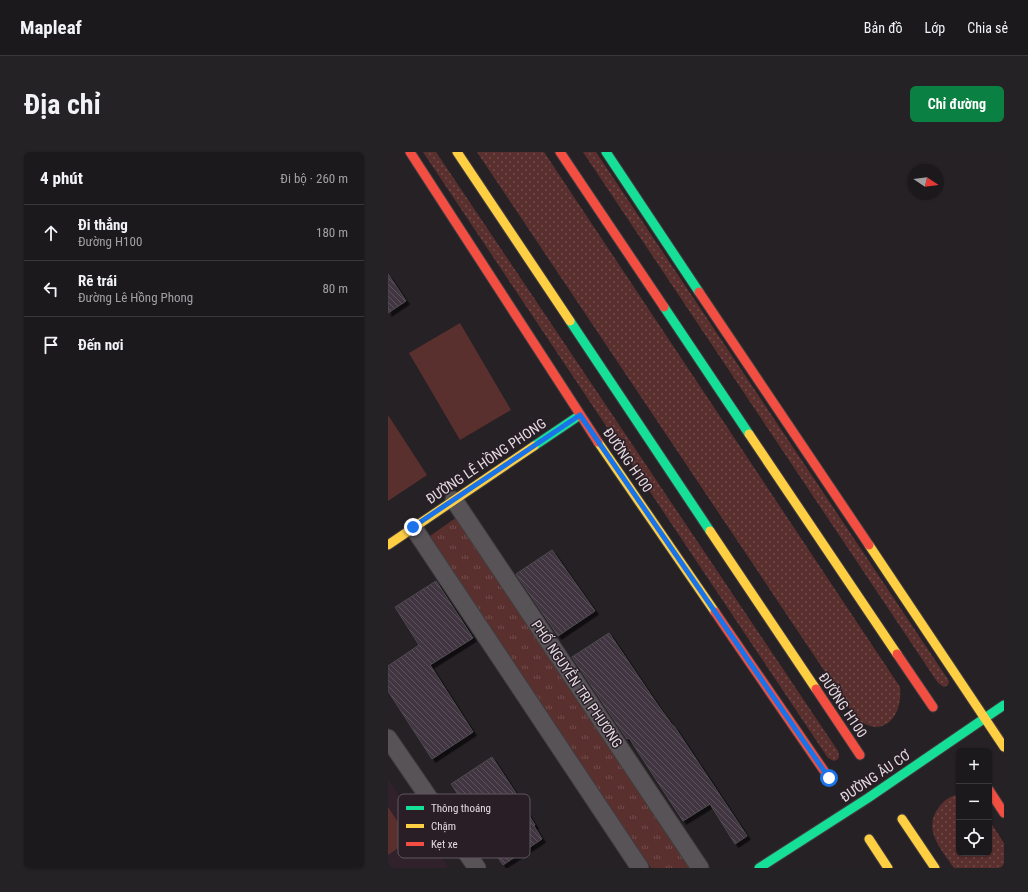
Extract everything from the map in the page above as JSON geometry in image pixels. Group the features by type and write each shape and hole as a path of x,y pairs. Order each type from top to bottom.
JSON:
{"main road":[{"name":"ĐƯỜNG H100","path":"410,152 580,415 829,778"},
{"name":"ĐƯỜNG H100","path":"457,152 860,755"},
{"path":"560,152 933,707"},
{"path":"606,152 1004,746"},
{"name":"ĐƯỜNG LÊ HỒNG PHONG","path":"388,544 580,415"},
{"name":"ĐƯỜNG ÂU CƠ","path":"759,868 868,798 1004,706"},
{"path":"992,795 1004,813"},
{"path":"902,819 935,868"},
{"path":"869,839 888,868"}],"street":[{"name":"PHỐ NGUYỄN TRI PHƯƠNG","path":"454,500 700,868"},
{"path":"413,527 640,868"},
{"path":"388,738 426,794"},
{"path":"470,858 477,868"}],"shaded area":[{"path":"388,779 398,794 398,858 442,858 449,868 388,868"}],"green space":[{"path":"423,152 436,152 838,751 838,759 834,761 828,758"},
{"path":"477,152 544,152 900,687 899,706 893,718 888,723 883,726 876,727 869,726 858,721"},
{"path":"583,152 596,152 949,681 948,685 944,687 938,683"},
{"path":"460,323 511,410 460,440 409,353"},
{"path":"388,415 427,475 388,501"},
{"path":"457,517 690,868 651,868 430,536"},
{"path":"956,796 956,856 992,856 992,825 1004,843 1004,868 954,868 944,854 935,839 932,823 934,815 939,807 949,798"},
{"path":"388,807 398,822 398,848 388,855"}],"building":[{"path":"388,274 406,301 388,313"},
{"path":"552,550 595,611 558,636 516,574"},
{"path":"436,581 473,638 430,665 473,732 432,759 388,691 388,666 419,645 395,607"},
{"path":"609,633 657,704 674,726 747,836 735,844 710,804 683,821 629,738 627,739 572,657"},
{"path":"492,757 516,794 458,794 451,784"},
{"path":"530,817 535,825 534,826 542,839 530,847"},
{"path":"498,858 514,858 503,865"}],"traffic: fast":[{"path":"606,152 699,292"},
{"path":"664,307 749,434"},
{"path":"570,321 710,531"},
{"path":"534,446 580,415"},
{"path":"759,868 868,798 1004,705"}],"traffic: slow":[{"path":"457,152 570,321"},
{"path":"749,434 897,654"},
{"path":"598,442 715,612"},
{"path":"388,545 534,446"},
{"path":"710,531 816,689"},
{"path":"869,545 1004,747"},
{"path":"902,819 935,868"},
{"path":"869,839 888,868"}],"traffic: jam":[{"path":"410,152 598,442"},
{"path":"560,152 664,307"},
{"path":"699,292 869,545"},
{"path":"715,612 829,778"},
{"path":"897,654 933,707"},
{"path":"816,689 860,755"},
{"path":"992,795 1004,813"}],"route":[{"path":"413,527 580,415 829,778"}]}
